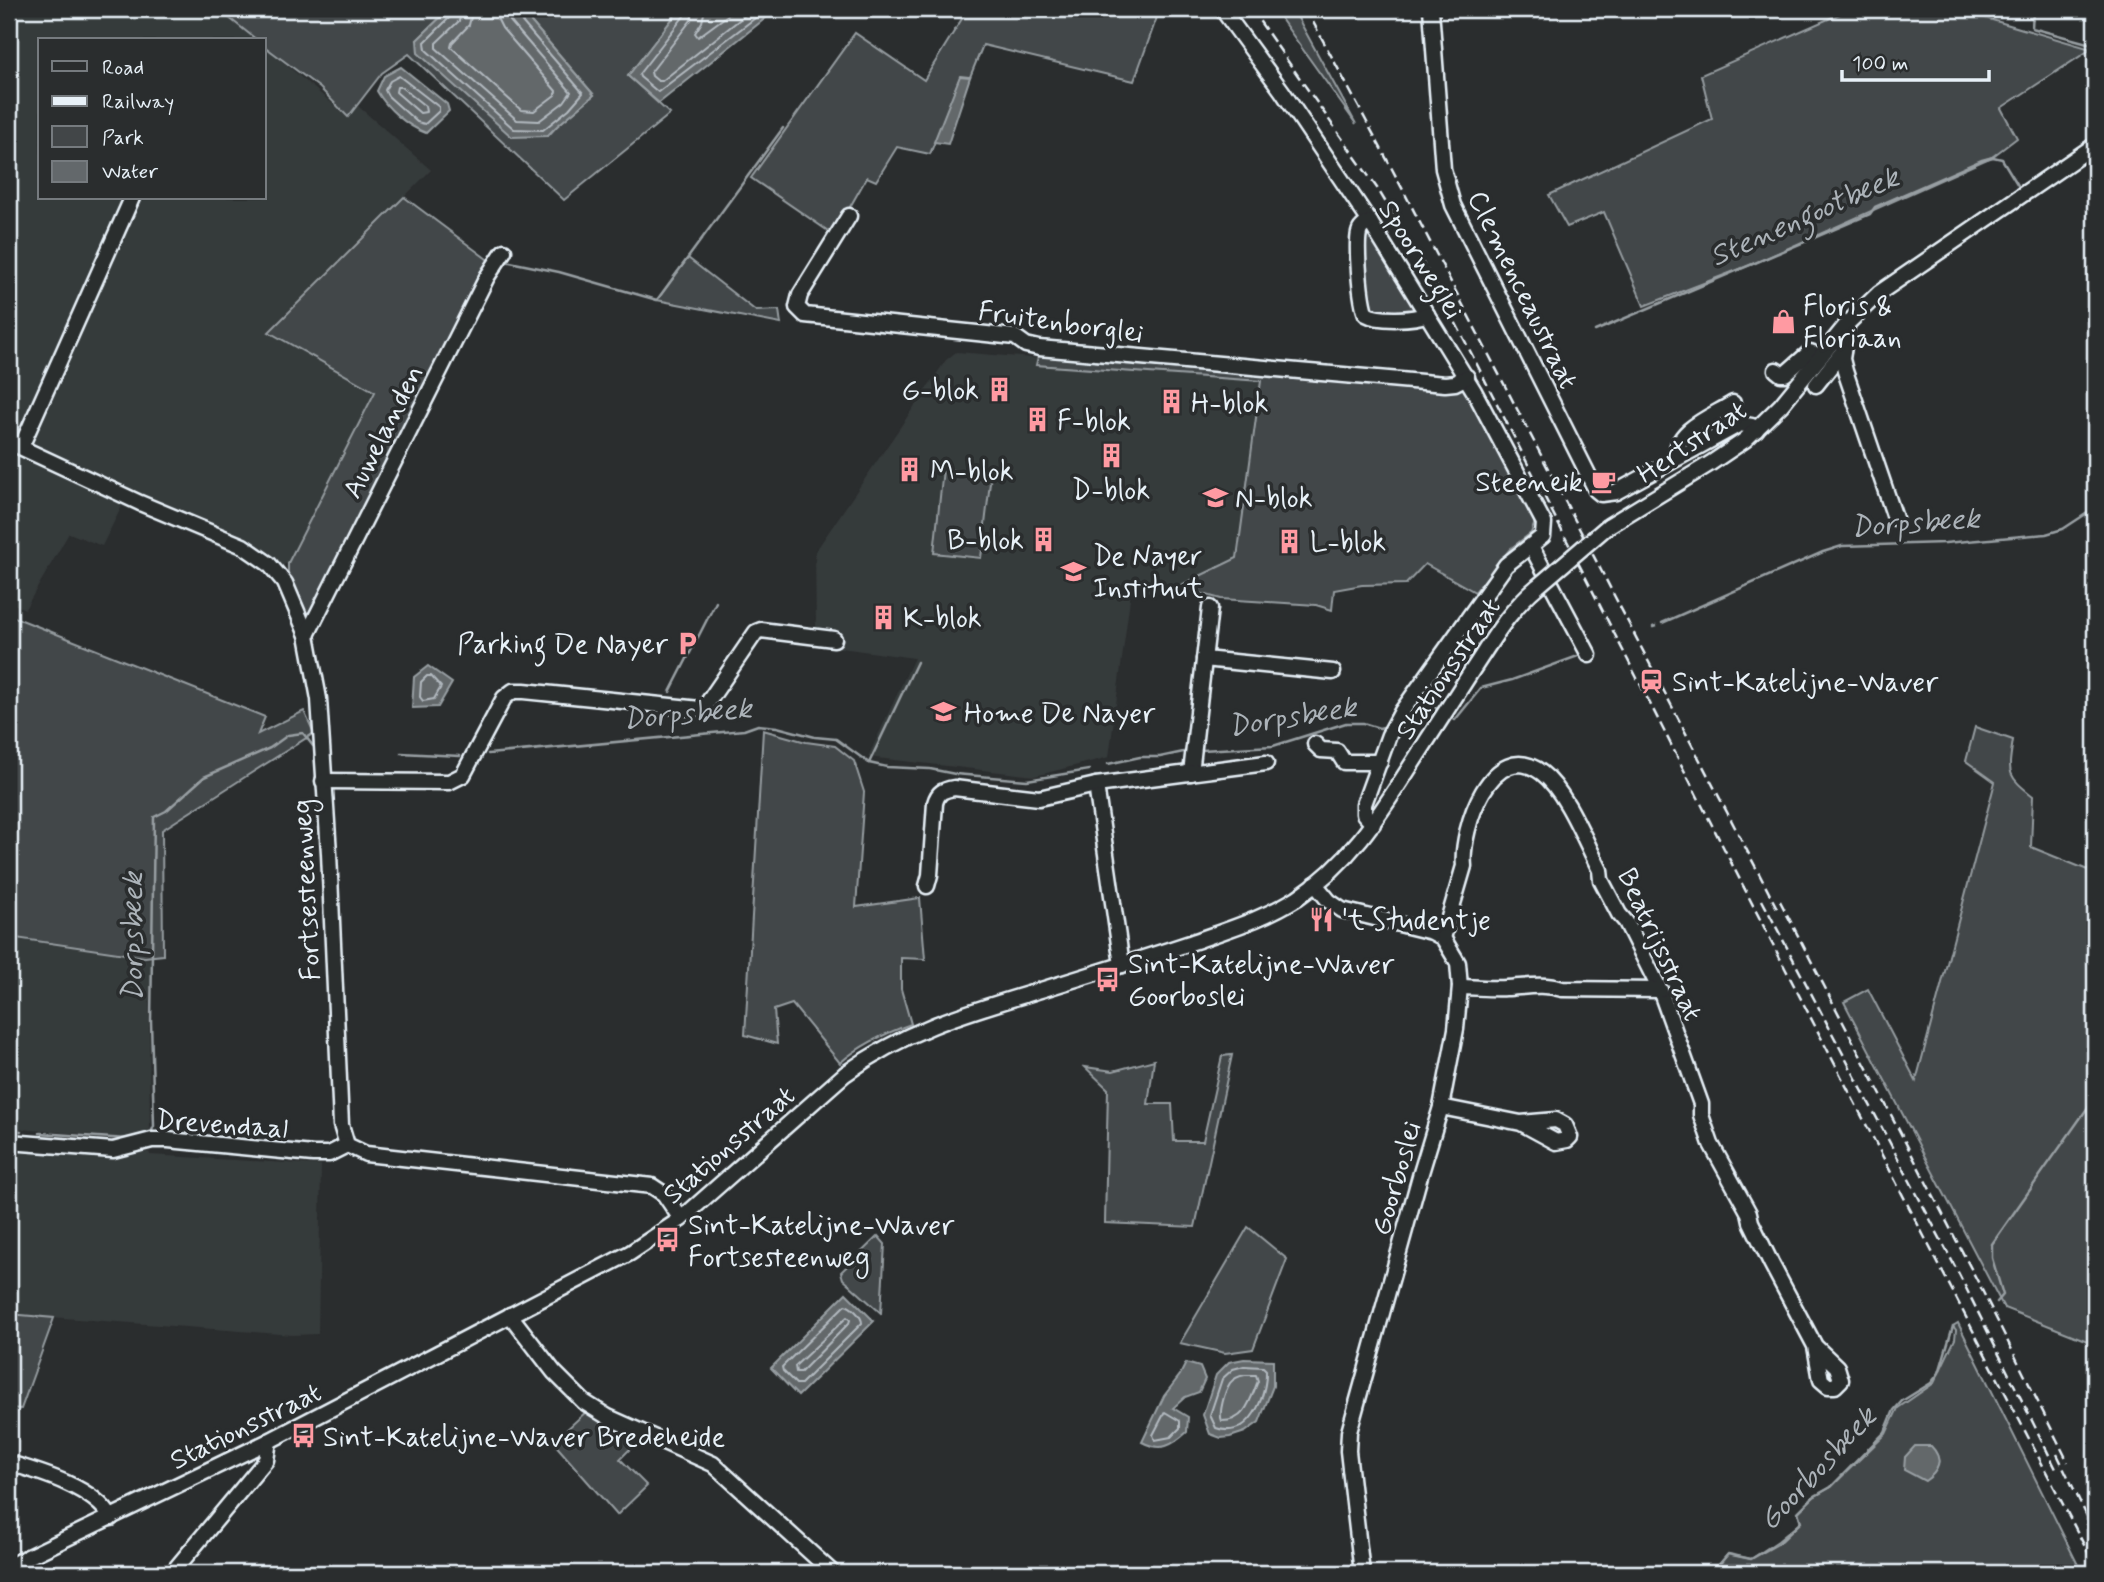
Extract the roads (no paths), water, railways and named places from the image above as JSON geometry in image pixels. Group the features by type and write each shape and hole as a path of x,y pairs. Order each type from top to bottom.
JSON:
{"street":[{"name":"Spoorweglei","path":"1222,9 1282,91 1370,222 1466,377 1541,515 1544,523 1543,536 1531,546"},
{"name":"Clemenceaustraat","path":"1431,9 1443,169 1453,205 1593,486 1601,494 1608,494 1740,424 1752,426 1756,430"},
{"name":"Hertstraat","path":"1608,526 1730,452 1782,405 1847,324 1879,293 2095,145"},
{"name":"Fortsesteenweg","path":"131,200 15,444 141,503 243,546 269,564 285,583 307,635 319,699 341,1125 347,1145"},
{"name":"Fruitenborglei","path":"849,216 800,295 797,307 805,315 1016,337 1026,345 1130,357 1445,384 1466,377"},
{"path":"1370,222 1362,227 1358,235 1361,276 1359,283 1366,314 1397,319 1416,318 1427,314"},
{"name":"Auwelanden","path":"307,635 487,277 504,251"},
{"path":"1847,324 1843,351 1844,371 1895,518"},
{"path":"1816,385 1843,351"},
{"path":"1776,370 1785,374 1810,352 1821,356"},
{"path":"1677,457 1676,449 1681,437 1733,403"},
{"name":"Stationsstraat","path":"9,1566 270,1441 630,1253 681,1219 845,1074 872,1054 927,1027 962,1014 1122,965 1278,909 1315,884 1354,849 1374,824 1507,618 1538,586 1608,526"},
{"path":"1531,546 1589,655"},
{"name":"Stationsstraat","path":"1374,824 1363,810 1389,735 1409,700 1506,565 1531,546"},
{"path":"1191,773 1210,608"},
{"path":"323,781 449,782 463,775 504,698 513,691 700,709 704,708 756,632 761,630 834,639"},
{"path":"1204,659 1332,672"},
{"path":"1315,744 1321,750 1337,751 1344,762 1380,762"},
{"path":"927,886 935,803 937,795 943,790 954,788 1039,797 1096,785 1266,763"},
{"name":"Beatrijsstraat","path":"1443,938 1464,866 1463,856 1475,807 1485,786 1492,776 1513,766 1526,766 1544,774 1563,797 1600,870 1601,880 1626,922 1660,990 1701,1104 1701,1115 1712,1144 1815,1346"},
{"path":"1096,785 1122,965"},
{"path":"1315,884 1329,901 1342,910 1432,932 1443,938"},
{"name":"Goorboslei","path":"1362,1573 1348,1451 1349,1432 1441,1107 1456,1029 1460,987 1458,963 1443,938"},
{"path":"1460,987 1508,988 1529,985 1562,989 1660,990"},
{"path":"1441,1107 1521,1123"},
{"name":"Drevendaal","path":"9,1142 113,1150 152,1140 168,1140 313,1154 329,1154 347,1145"},
{"path":"347,1145 366,1154 652,1186 664,1194 681,1219"},
{"path":"510,1315 554,1372 584,1402 608,1417 713,1464 833,1573"},
{"path":"172,1573 266,1460 270,1441"},
{"path":"9,1463 83,1492 99,1503 111,1518"}],"water":[{"path":"449,9 520,9 594,95 547,136 512,137 418,53 417,40"},
{"path":"680,9 777,9 659,103 628,76"},
{"path":"401,67 447,104 449,111 426,133 398,116 377,91 384,76"},
{"path":"960,76 970,77 948,144 934,142"},
{"path":"428,666 452,683 438,707 412,708 414,677"},
{"path":"846,1293 874,1321 798,1396 771,1368"},
{"path":"1244,1359 1273,1360 1273,1386 1259,1422 1245,1432 1230,1437 1221,1438 1210,1434 1203,1415 1216,1375 1229,1362"},
{"path":"1186,1363 1200,1367 1205,1379 1199,1392 1185,1397 1173,1408 1188,1417 1187,1432 1166,1446 1155,1447 1142,1442 1164,1396"},
{"path":"1915,1446 1931,1446 1938,1456 1936,1470 1925,1481 1904,1470 1905,1457"}],"waterway":[{"name":"Stenengootbeek","path":"2033,9 2032,28 2091,44 2095,58"},
{"path":"505,261 559,272 657,300 783,128"},
{"name":"Stenengootbeek","path":"1595,331 1870,214 1875,207 1982,160 1993,157 2002,159 2019,187"},
{"name":"Dorpsbeek","path":"1662,623 1842,546 1945,543 2046,534 2063,529 2095,508"},
{"path":"670,692 716,602"},
{"name":"Dorpsbeek","path":"1452,718 1455,720 1481,688 1512,680 1578,656"},
{"path":"869,763 917,662"},
{"name":"Dorpsbeek","path":"1404,723 1430,704 1437,709"},
{"name":"Dorpsbeek","path":"1202,750 1273,746 1346,723 1363,723 1379,728 1388,726"},
{"name":"Dorpsbeek","path":"488,754 744,730 758,725 836,739 869,763 887,767 1027,780 1089,770"},
{"name":"Dorpsbeek","path":"150,1135 154,1126 151,1021 154,817 166,811 204,777 270,748 288,735 303,733 313,746"},
{"name":"Dorpsbeek","path":"1108,764 1188,751"},
{"name":"Dorpsbeek","path":"401,753 460,756"},
{"name":"Goorbosbeek","path":"1997,1302 2003,1295 1992,1258 1992,1244 2091,1103 2095,1084 2095,1048"},
{"name":"Dorpsbeek","path":"9,1130 21,1131"},
{"name":"Dorpsbeek","path":"40,1133 127,1139"},
{"name":"Goorbosbeek","path":"1712,1573 1728,1554 1751,1559 1779,1543 1801,1522 1798,1512 1813,1497 1831,1487 1885,1432 1894,1410 1902,1401 1931,1383 1939,1373 1953,1326"}],"railway":[{"path":"1251,9 1377,188 1439,290 1786,970 2095,1566"},
{"path":"1306,9 1779,912"},
{"path":"1762,900 1960,1276 2056,1469"},
{"path":"1780,901 1978,1282 2068,1462"},
{"path":"2057,1454 2095,1533"}],"place":[{"name":"Floris & Floriaan","path":"1783,321"},
{"name":"G-blok","path":"999,389"},
{"name":"H-blok","path":"1171,402"},
{"name":"F-blok","path":"1037,420"},
{"name":"D-blok","path":"1111,455"},
{"name":"M-blok","path":"910,470"},
{"name":"Steeneik","path":"1603,481"},
{"name":"N-blok","path":"1215,497"},
{"name":"B-blok","path":"1044,539"},
{"name":"L-blok","path":"1290,541"},
{"name":"De Nayer Instituut","path":"1073,571"},
{"name":"K-blok","path":"883,617"},
{"name":"Parking De Nayer","path":"688,643"},
{"name":"Sint-Katelijne-Waver","path":"1652,681"},
{"name":"Home De Nayer","path":"944,712"},
{"name":"'t Studentje","path":"1322,919"},
{"name":"Sint-Katelijne-Waver Goorboslei","path":"1108,979"},
{"name":"Sint-Katelijne-Waver Fortsesteenweg","path":"668,1240"},
{"name":"Sint-Katelijne-Waver Bredeheide","path":"303,1436"}]}
